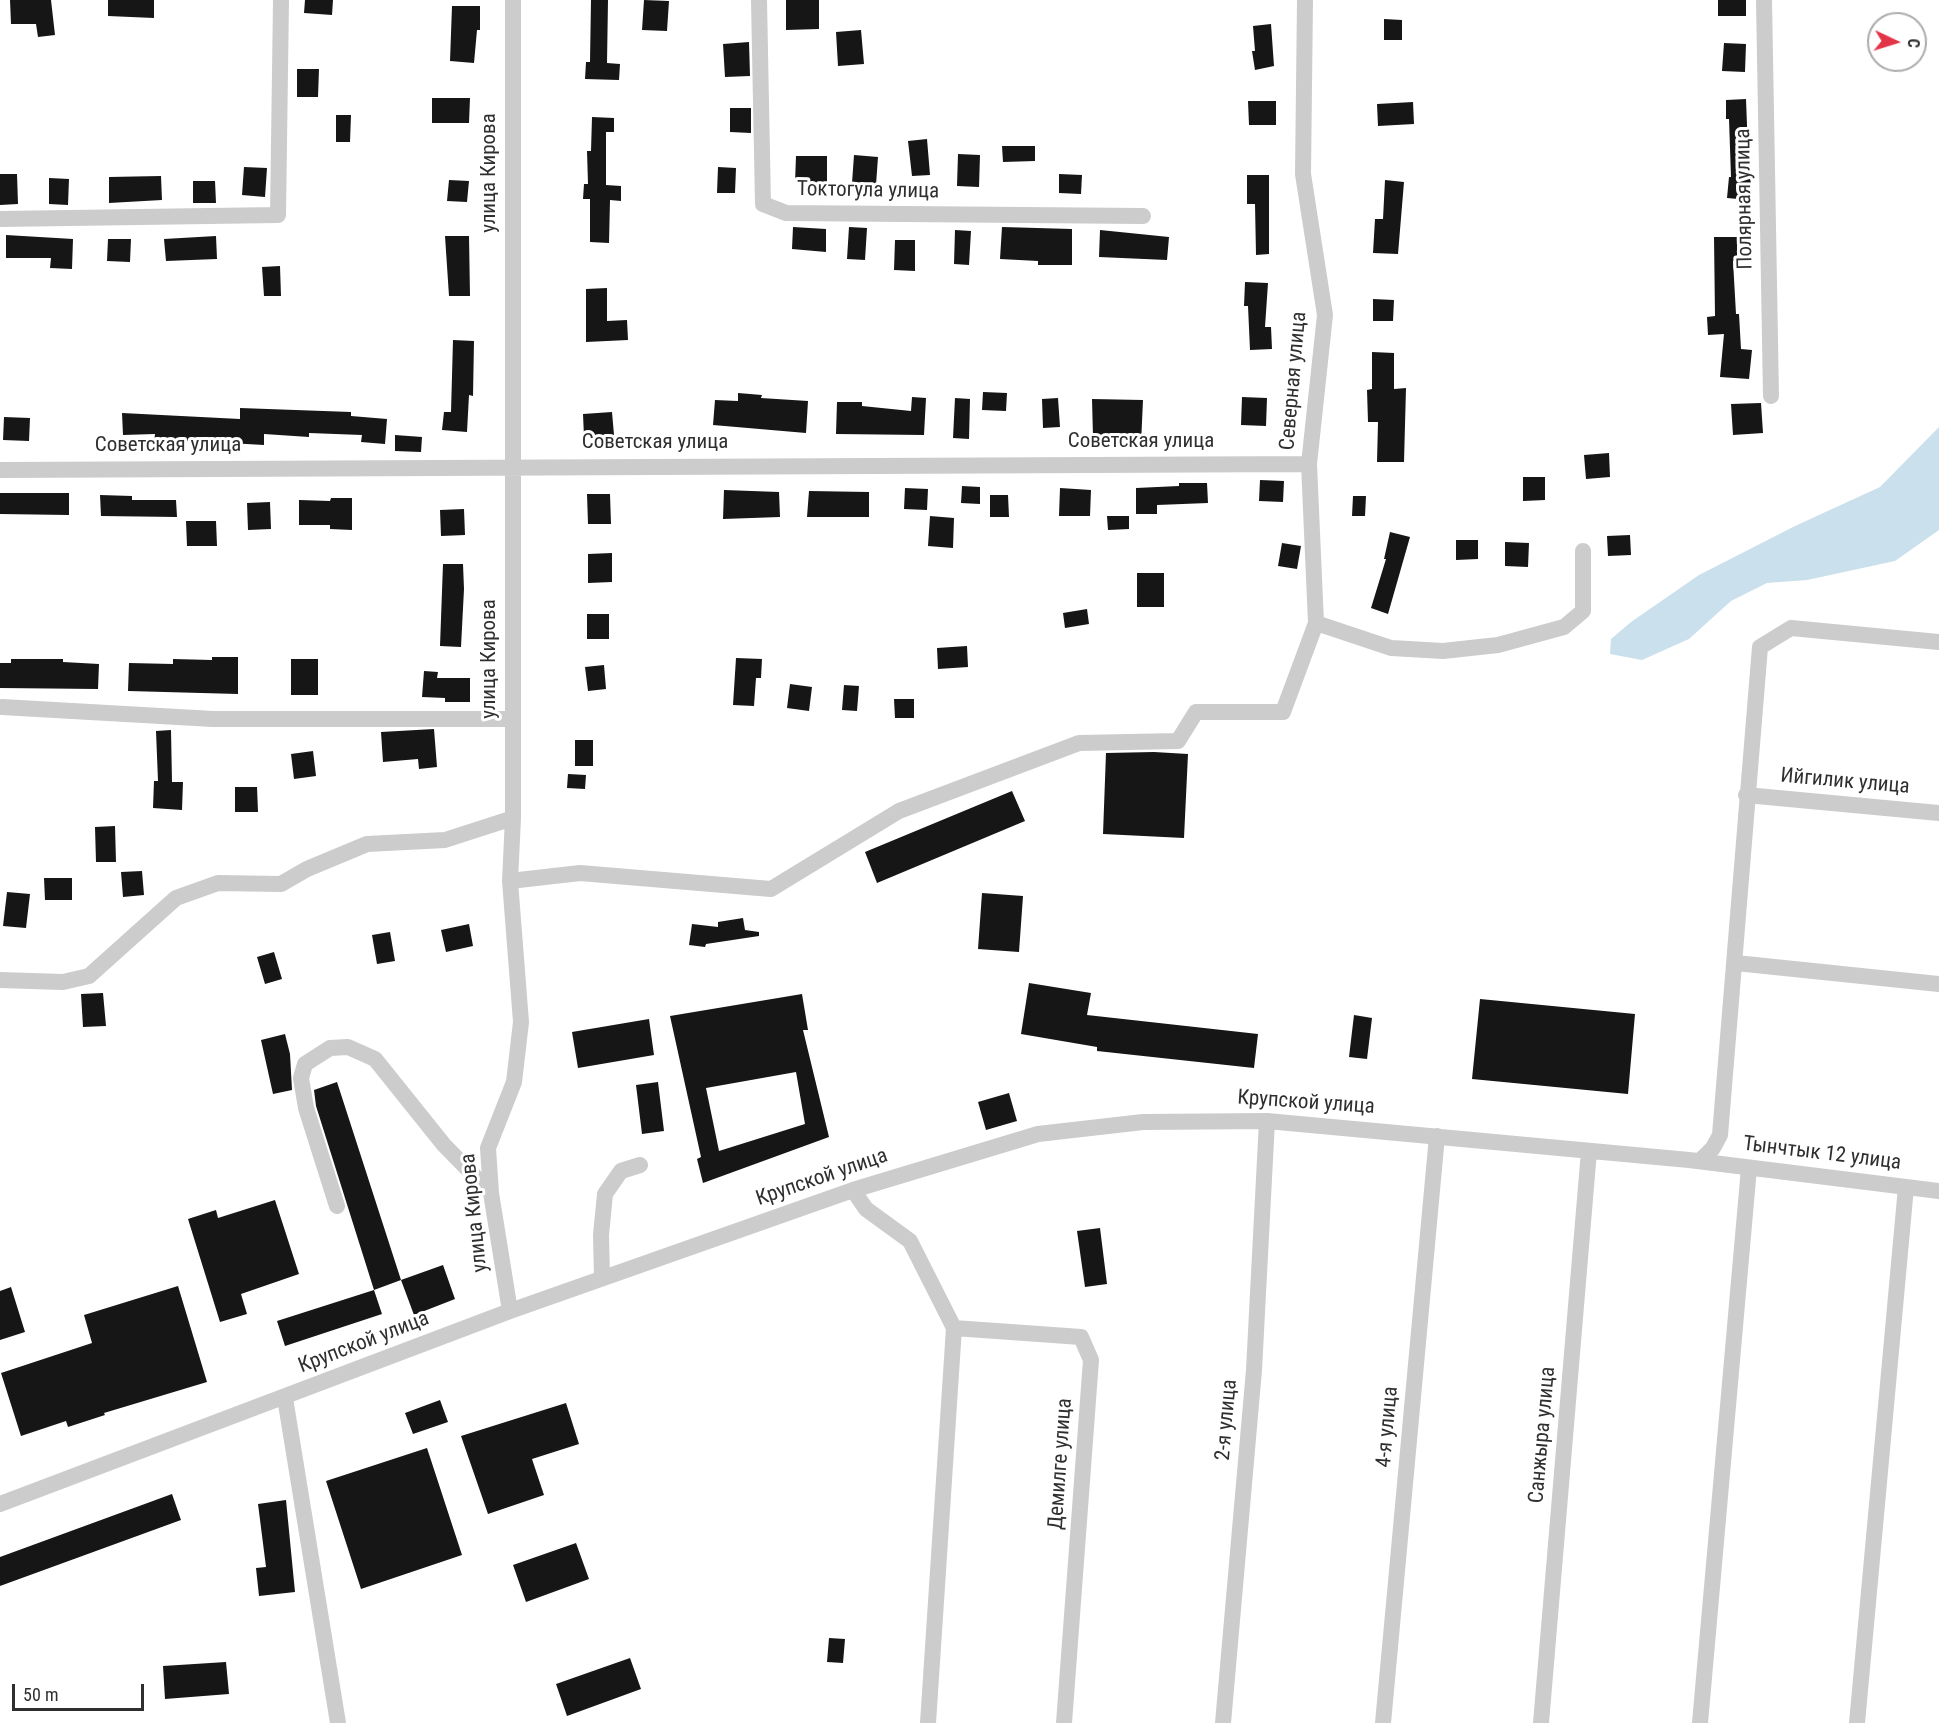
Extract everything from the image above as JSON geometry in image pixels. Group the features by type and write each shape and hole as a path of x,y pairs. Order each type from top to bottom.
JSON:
{"street":[{"path":"0,219 278,215 281,0"},
{"name":"улица Кирова","path":"510,1311 491,1193 488,1148 514,1082 520,1022 510,880 513,818 513,0"},
{"name":"Токтогула улица","path":"759,0 763,204 786,213 1143,216"},
{"name":"Северная улица","path":"1305,0 1303,174 1325,315 1309,464 1316,623"},
{"name":"Полярная улица","path":"1764,0 1771,396"},
{"name":"Советская улица","path":"0,470 1309,464"},
{"path":"510,880 580,873 771,889 898,811 1079,743 1178,741 1196,712 1283,712 1316,623 1391,648 1443,651 1498,645 1564,627 1583,611 1583,551"},
{"path":"1700,1161 1713,1149 1720,1135 1736,963 1746,795 1760,647 1791,628 1939,642"},
{"path":"2,707 213,720 513,719"},
{"name":"Ийгилик улица","path":"1746,795 1939,813"},
{"path":"0,980 63,982 89,976 176,898 218,883 280,884 307,869 367,844 446,840 513,818"},
{"path":"1736,963 1939,984"},
{"path":"337,1206 306,1108 301,1078 305,1064 330,1048 348,1047 375,1059 444,1145 491,1193"},
{"name":"Крупской улица","path":"0,1504 602,1278 853,1190 1038,1134 1143,1122 1267,1121 1700,1161"},
{"name":"2-я улица","path":"1223,1723 1254,1370 1267,1121"},
{"name":"4-я улица","path":"1383,1723 1437,1136"},
{"name":"Санжыра улица","path":"1541,1723 1589,1151"},
{"name":"Тынчтык 12 улица","path":"1700,1161 1939,1191"},
{"path":"602,1278 602,1235 606,1194 621,1171 640,1164"},
{"path":"1700,1723 1749,1168"},
{"path":"1857,1723 1906,1187"},
{"path":"853,1190 866,1209 910,1242 954,1328 928,1723"},
{"name":"Демилге улица","path":"954,1328 1081,1337 1092,1360 1064,1723"},
{"path":"285,1398 338,1723"}],"water":[{"path":"1939,427 1939,530 1895,561 1807,580 1767,583 1731,601 1689,639 1642,660 1610,654 1611,639 1631,622 1699,575 1795,526 1880,487"}],"building":[{"path":"10,0 51,0 55,35 38,37 36,24 11,24"},
{"path":"108,0 154,0 154,18 108,16"},
{"path":"305,0 333,0 332,15 304,13"},
{"path":"591,0 608,0 607,63 620,64 619,80 585,79 586,62 590,62"},
{"path":"644,0 669,1 667,31 642,30"},
{"path":"786,0 819,0 819,29 786,30"},
{"path":"1718,0 1746,0 1746,16 1718,16"},
{"path":"452,6 480,6 480,30 477,30 474,63 450,61"},
{"path":"1384,19 1402,20 1402,40 1384,40"},
{"path":"1271,24 1274,66 1255,70 1252,51 1255,51 1253,26"},
{"path":"861,30 864,64 838,66 836,32"},
{"path":"749,42 750,76 725,77 723,44"},
{"path":"1724,43 1746,44 1745,72 1722,71"},
{"path":"297,69 319,69 318,97 297,97"},
{"path":"432,98 470,98 469,123 432,123"},
{"path":"1746,99 1749,178 1751,178 1749,200 1727,198 1729,177 1731,177 1726,100"},
{"path":"1248,101 1276,101 1276,125 1249,125"},
{"path":"1413,102 1414,124 1378,126 1377,104"},
{"path":"730,108 751,108 751,133 730,132"},
{"path":"336,115 351,115 350,142 336,142"},
{"path":"592,117 614,118 614,132 606,132 606,185 621,186 621,201 610,200 609,243 590,242 590,199 583,199 584,184 588,184 587,151 591,151"},
{"path":"927,139 930,175 912,176 908,141"},
{"path":"1002,146 1035,146 1035,161 1003,162"},
{"path":"958,154 980,155 979,187 957,186"},
{"path":"854,155 878,157 876,185 852,183"},
{"path":"796,156 827,156 827,183 795,183"},
{"path":"244,167 267,168 265,197 242,195"},
{"path":"718,167 736,168 735,193 717,193"},
{"path":"0,174 17,174 18,204 0,205"},
{"path":"1059,174 1082,175 1081,194 1059,193"},
{"path":"1247,175 1269,175 1269,254 1256,255 1255,204 1247,204"},
{"path":"161,176 162,200 109,203 109,177"},
{"path":"49,178 69,179 68,205 49,204"},
{"path":"449,180 469,181 467,202 447,201"},
{"path":"1385,180 1404,182 1398,254 1373,253 1375,219 1383,219"},
{"path":"193,181 215,181 216,203 193,203"},
{"path":"793,227 826,229 826,252 792,249"},
{"path":"849,227 867,228 865,260 847,259"},
{"path":"1002,227 1072,229 1072,265 1038,265 1038,261 1000,259"},
{"path":"955,230 971,231 969,265 954,264"},
{"path":"1100,230 1169,237 1167,260 1099,257"},
{"path":"6,235 73,239 72,269 50,268 51,258 6,258"},
{"path":"216,236 217,259 166,261 164,239"},
{"path":"445,236 469,236 470,296 449,296"},
{"path":"1714,237 1737,237 1737,261 1733,261 1736,314 1739,314 1741,349 1752,350 1749,379 1720,377 1724,334 1708,335 1707,317 1715,316"},
{"path":"108,239 131,239 130,262 107,261"},
{"path":"895,240 915,240 915,271 894,270"},
{"path":"280,266 281,296 264,296 262,267"},
{"path":"1245,282 1268,283 1265,327 1271,327 1272,349 1250,350 1248,306 1244,306"},
{"path":"607,288 607,321 627,320 628,340 586,342 586,289"},
{"path":"1373,299 1394,300 1393,321 1373,321"},
{"path":"453,340 474,341 473,396 469,395 467,432 442,430 444,412 451,412"},
{"path":"1372,352 1394,353 1394,389 1406,388 1404,462 1377,462 1378,422 1368,422 1367,390 1372,389"},
{"path":"983,392 1007,393 1006,411 982,410"},
{"path":"738,393 762,395 761,398 808,401 806,433 713,425 715,400 738,401"},
{"path":"912,397 926,398 924,435 836,434 837,402 862,402 862,406 911,411"},
{"path":"1242,397 1267,398 1266,426 1241,425"},
{"path":"955,398 970,399 969,439 953,438"},
{"path":"1058,398 1060,427 1043,428 1042,399"},
{"path":"1092,399 1143,400 1141,444 1120,444 1120,436 1093,437"},
{"path":"1761,403 1763,433 1733,435 1731,404"},
{"path":"240,408 351,412 351,416 387,419 385,444 361,442 362,435 309,433 309,437 264,434 264,445 176,440 176,443 154,442 155,434 123,435 122,413 240,419"},
{"path":"612,412 614,435 584,437 583,414"},
{"path":"4,417 30,418 29,441 3,440"},
{"path":"395,435 422,437 421,452 395,451"},
{"path":"1609,453 1610,477 1586,479 1584,455"},
{"path":"1523,477 1545,477 1545,500 1523,501"},
{"path":"1260,480 1284,481 1283,502 1259,501"},
{"path":"1179,483 1207,483 1208,503 1157,505 1157,514 1136,514 1136,488 1179,486"},
{"path":"962,486 980,487 980,504 961,503"},
{"path":"905,488 928,489 927,510 904,509"},
{"path":"1060,488 1091,490 1090,516 1059,516"},
{"path":"724,490 779,492 780,517 723,519"},
{"path":"809,491 869,492 869,517 807,517"},
{"path":"0,493 69,493 69,515 0,514"},
{"path":"587,494 610,494 611,524 588,524"},
{"path":"100,495 132,496 132,500 176,500 177,517 101,516"},
{"path":"990,495 1008,495 1009,517 990,517"},
{"path":"1353,496 1366,496 1365,516 1352,516"},
{"path":"331,498 352,498 352,530 330,529 330,525 299,525 299,500 330,501"},
{"path":"270,502 271,529 248,530 247,503"},
{"path":"464,509 465,535 441,536 440,510"},
{"path":"930,516 954,518 953,548 928,546"},
{"path":"1107,516 1129,516 1129,529 1108,530"},
{"path":"186,521 216,521 217,546 187,546"},
{"path":"1390,532 1410,537 1388,614 1371,608 1386,559 1384,559"},
{"path":"1630,535 1631,555 1608,556 1607,536"},
{"path":"1456,540 1478,540 1478,559 1456,560"},
{"path":"1505,542 1529,543 1528,567 1505,566"},
{"path":"1282,543 1301,546 1297,569 1278,566"},
{"path":"612,553 612,582 588,583 588,554"},
{"path":"443,564 463,564 461,647 440,646"},
{"path":"1137,573 1164,573 1164,607 1137,607"},
{"path":"1087,609 1089,624 1065,628 1063,613"},
{"path":"587,614 609,614 609,639 587,639"},
{"path":"967,646 968,667 938,669 937,648"},
{"path":"212,657 238,657 238,694 128,691 129,663 173,664 173,659 212,660"},
{"path":"736,658 762,659 761,678 756,678 754,706 733,705"},
{"path":"11,659 63,659 63,662 99,664 98,689 0,688 0,663 11,663"},
{"path":"291,659 318,659 318,695 291,695"},
{"path":"604,665 606,689 588,691 585,667"},
{"path":"424,671 438,672 437,678 470,678 470,702 445,702 445,698 422,697"},
{"path":"790,684 812,687 809,711 787,708"},
{"path":"844,685 859,686 857,711 842,710"},
{"path":"894,699 914,699 914,718 895,718"},
{"path":"434,729 437,767 419,769 418,759 383,762 381,732"},
{"path":"171,730 172,782 183,782 182,810 153,808 154,781 158,781 156,731"},
{"path":"575,740 593,740 593,766 575,766"},
{"path":"313,751 316,776 294,779 291,754"},
{"path":"1106,753 1188,754 1184,838 1103,834"},
{"path":"568,774 586,775 585,789 567,788"},
{"path":"235,787 257,787 258,812 235,812"},
{"path":"1012,791 1025,821 877,883 865,852"},
{"path":"115,826 116,862 96,862 95,827"},
{"path":"142,871 144,895 123,897 121,872"},
{"path":"44,878 72,878 72,900 45,900"},
{"path":"7,892 30,894 26,928 3,926"},
{"path":"982,893 1023,896 1019,952 978,949"},
{"path":"743,918 745,930 759,932 759,936 706,944 705,947 689,945 692,924 718,927 718,922"},
{"path":"469,924 473,946 446,952 441,930"},
{"path":"390,932 395,961 377,964 372,935"},
{"path":"274,952 282,979 265,984 257,957"},
{"path":"1029,983 1091,993 1087,1015 1258,1034 1254,1068 1097,1051 1097,1047 1021,1034"},
{"path":"103,993 106,1026 83,1027 81,994"},
{"path":"802,994 808,1030 803,1030 829,1137 703,1183 697,1159 701,1157 670,1016","holes":["796,1072 805,1124 719,1151 706,1088"]},
{"path":"1480,999 1635,1014 1628,1094 1472,1079"},
{"path":"1354,1015 1372,1018 1367,1059 1349,1057"},
{"path":"649,1019 654,1055 578,1068 572,1032"},
{"path":"285,1034 290,1054 292,1090 273,1094 261,1040"},
{"path":"337,1082 401,1280 374,1290 316,1106 314,1090"},
{"path":"658,1082 664,1131 642,1134 636,1085"},
{"path":"1009,1093 1017,1121 986,1130 978,1102"},
{"path":"275,1200 299,1274 241,1294 247,1314 220,1322 188,1219 216,1210 218,1218"},
{"path":"1100,1228 1107,1284 1085,1287 1077,1231"},
{"path":"443,1265 455,1299 414,1315 401,1280"},
{"path":"178,1286 207,1382 104,1413 105,1415 68,1427 66,1421 21,1436 1,1373 92,1343 84,1315"},
{"path":"11,1287 25,1332 0,1340 0,1291"},
{"path":"374,1290 382,1314 285,1346 277,1321"},
{"path":"440,1400 448,1422 413,1434 405,1413"},
{"path":"566,1403 579,1444 532,1459 544,1495 488,1514 461,1436"},
{"path":"427,1448 462,1555 361,1589 326,1481"},
{"path":"172,1494 181,1520 0,1586 0,1557"},
{"path":"286,1500 295,1592 259,1596 256,1568 266,1567 258,1504"},
{"path":"576,1543 589,1579 526,1602 513,1565"},
{"path":"829,1638 845,1639 843,1663 827,1662"},
{"path":"630,1658 641,1689 567,1716 556,1684"},
{"path":"226,1662 229,1694 165,1699 163,1666"}]}
